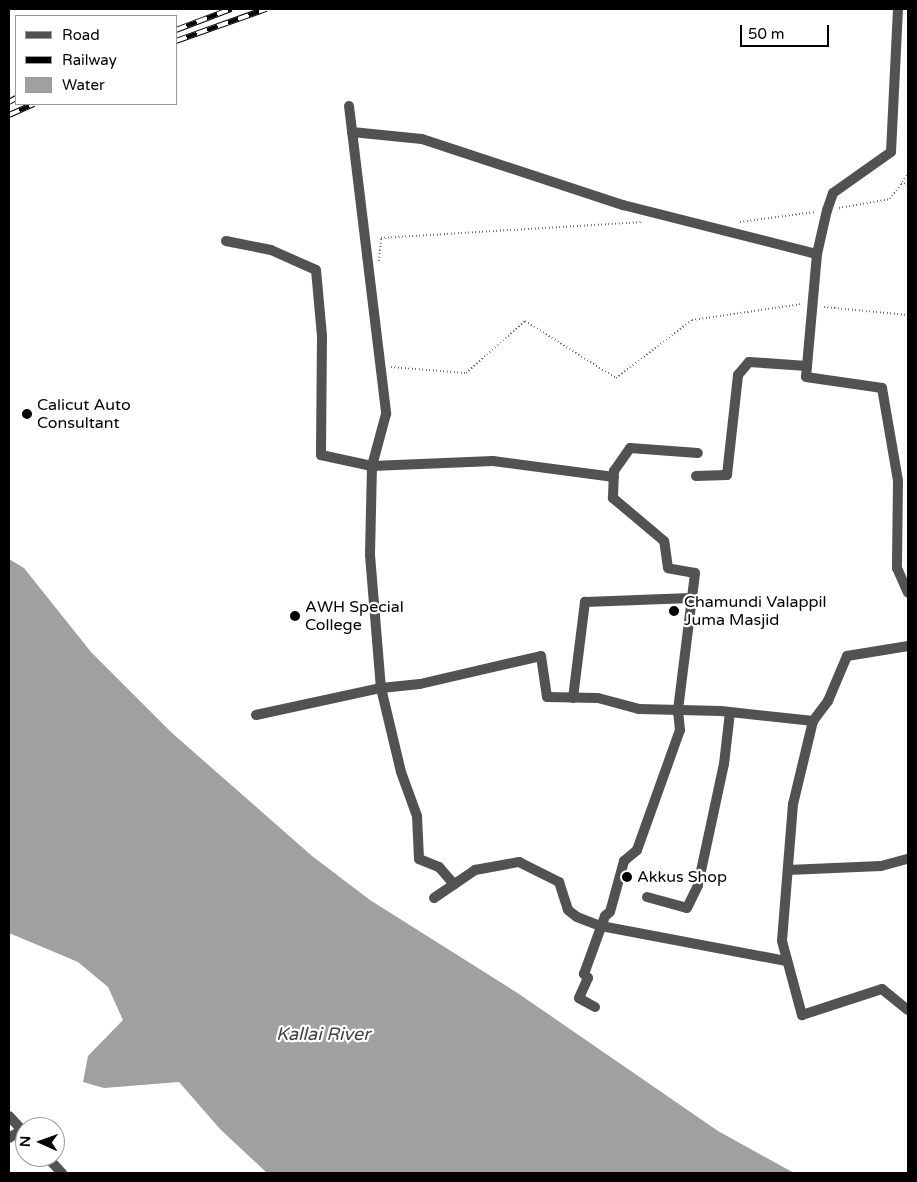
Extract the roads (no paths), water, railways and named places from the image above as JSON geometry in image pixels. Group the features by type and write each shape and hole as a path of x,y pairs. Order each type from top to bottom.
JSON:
{"street":[{"path":"898,9 891,152 833,193 817,254 806,377 882,388 898,481 897,568 908,593"},
{"path":"349,106 386,414 372,466 370,555 381,688 401,772 417,816 419,859 439,867 454,884"},
{"path":"352,132 422,139 623,205 817,254"},
{"path":"226,241 271,250 316,270 322,336 321,455 372,466 493,461 614,476"},
{"path":"696,476 727,475 738,375 749,362 807,366"},
{"path":"595,1007 579,998 601,926 610,912 624,861 637,850 668,768 680,730 678,710 695,573 668,568 664,541 613,498 614,471 630,448 698,453"},
{"path":"897,542 908,540"},
{"path":"573,698 585,602 691,598"},
{"path":"908,646 847,656 828,701 812,721 794,804 782,941 802,1015 882,989 908,1010"},
{"path":"256,715 381,688 420,684 541,656 547,697 598,698 639,708 730,712 812,721"},
{"path":"647,897 687,908 698,885 724,764 730,712"},
{"path":"788,870 882,866 908,860"},
{"path":"434,898 474,870 519,862 559,882 572,914 601,926 787,961"}],"water":[{"name":"Kallai River","path":"9,559 24,568 91,652 172,733 312,856 370,900 519,994 718,1131 794,1173 267,1173 220,1129 179,1082 104,1088 83,1082 88,1056 123,1020 108,987 78,962 9,933"}],"railway":[{"path":"178,29 231,9"},
{"path":"178,40 266,9"},
{"path":"9,102 15,99"},
{"path":"9,115 32,105"}],"place":[{"name":"Calicut Auto Consultant","path":"27,414"},
{"name":"Chamundi Valappil Juma Masjid","path":"674,611"},
{"name":"AWH Special College","path":"295,616"},
{"name":"Akkus Shop","path":"627,877"}]}
